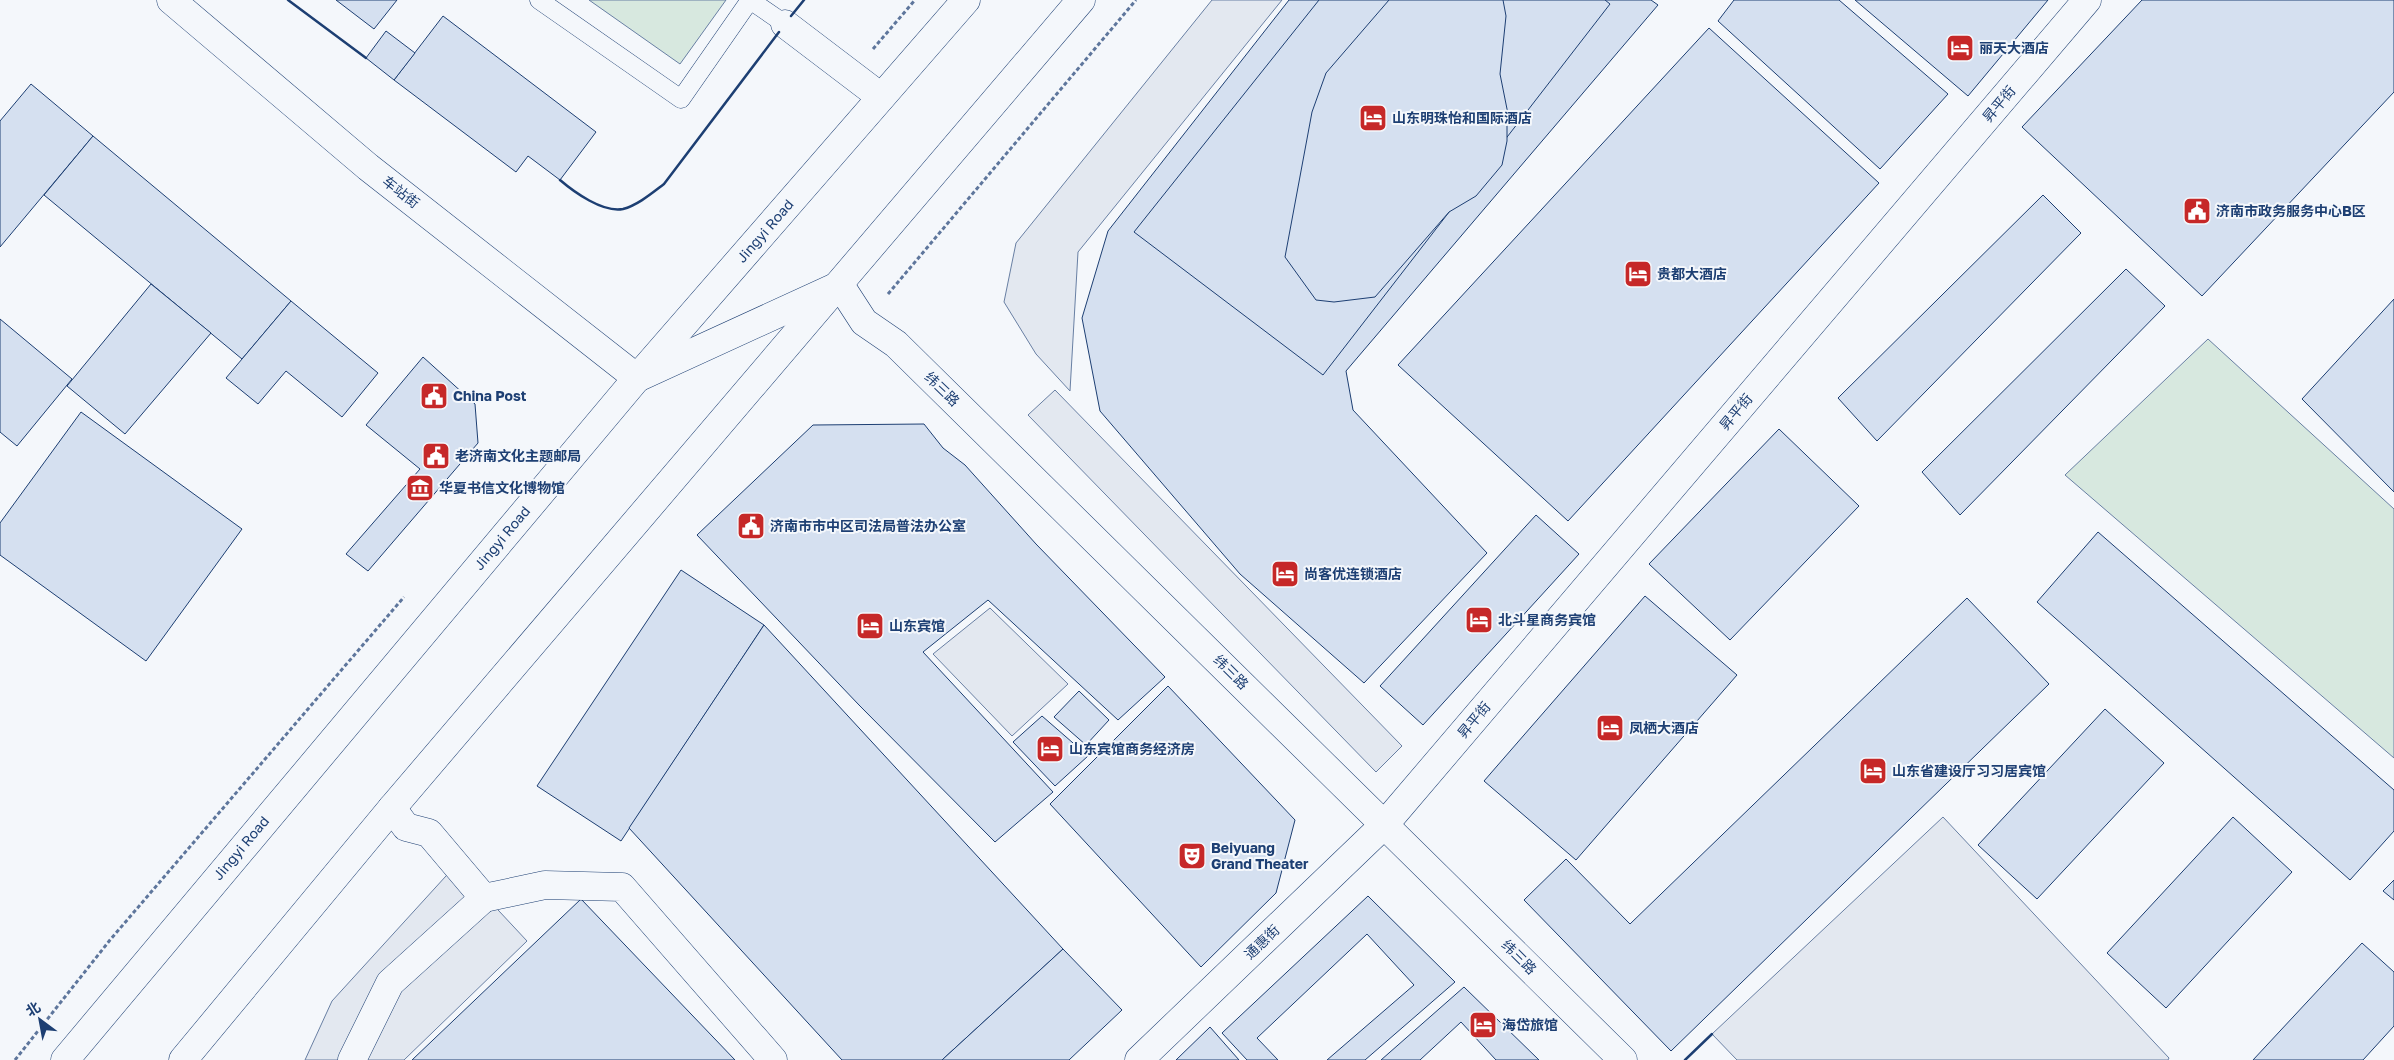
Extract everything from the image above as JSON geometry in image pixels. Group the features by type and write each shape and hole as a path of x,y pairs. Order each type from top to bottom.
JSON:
{"street":[{"name":"车站街","path":"171,0 368,167 637,378"},
{"name":"Jingyi Road","path":"65,1060 637,378 966,0"},
{"path":"183,1060 392,808 840,285 1081,0"},
{"name":"昇平街","path":"1385,824 2087,0"},
{"path":"785,24 882,97"},
{"path":"637,378 840,285"},
{"name":"纬三路","path":"840,285 864,322 896,344 1623,1060"},
{"path":"392,808 406,827 429,833 484,898"},
{"name":"通惠街","path":"1139,1060 1385,824"},
{"path":"352,1060 390,984 484,898 545,885 622,887 773,1060"}],"lane":[{"path":"538,0 680,99 750,0 785,24"}],"shaded area":[{"path":"589,0 726,0 680,64"},
{"path":"1212,0 1282,0 1078,252 1070,391 1036,354 1004,302 1016,243"},
{"path":"2208,339 2394,509 2394,758 2065,475"},
{"path":"1055,390 1402,746 1376,772 1028,415"},
{"path":"990,608 1068,684 1012,736 933,654"},
{"path":"1943,817 2169,1058 2168,1060 1737,1060 1712,1034"},
{"path":"456,865 527,941 404,1060 305,1060 332,1001"}],"building":[{"path":"336,0 397,0 374,29"},
{"path":"1289,0 1651,0 1658,5 1346,371 1353,410 1487,553 1364,683 1240,574 1100,411 1082,318 1108,231"},
{"name":"山东明珠怡和国际酒店","path":"1319,0 1605,0 1610,4 1323,375 1134,232"},
{"path":"1389,0 1503,0 1506,16 1500,74 1507,109 1507,141 1502,165 1476,196 1449,212 1375,297 1334,302 1316,300 1285,257 1312,112 1326,73"},
{"path":"1734,0 1839,0 1948,94 1880,169 1718,21"},
{"name":"丽天大酒店","path":"1855,0 2048,0 1968,96"},
{"name":"济南市政务服务中心B区","path":"2142,0 2394,0 2394,92 2202,296 2022,127"},
{"path":"443,16 596,132 560,180 528,156 516,172 394,80"},
{"name":"贵都大酒店","path":"1709,28 1879,183 1568,521 1398,365"},
{"path":"386,31 415,53 394,80 366,58"},
{"path":"31,84 93,136 0,247 0,121"},
{"path":"93,136 291,301 242,359 44,195"},
{"path":"2043,195 2081,233 1877,441 1838,398"},
{"path":"2126,269 2165,306 1960,515 1922,472"},
{"path":"151,284 211,333 125,434 67,386"},
{"path":"2394,299 2394,492 2302,399"},
{"path":"291,301 378,373 342,417 286,371 258,404 226,378"},
{"path":"0,319 72,379 17,446 0,432"},
{"name":"老济南文化主题邮局","path":"423,357 475,404 478,443 368,571 346,554 420,469 366,425"},
{"path":"81,412 242,529 146,661 0,555 0,523"},
{"name":"山东宾馆","path":"924,424 943,448 965,465 1036,544 1165,677 1118,720 988,600 923,652 1053,792 995,842 859,705 697,535 813,425"},
{"path":"1779,429 1859,506 1730,640 1649,564"},
{"name":"北斗星商务宾馆","path":"1536,515 1579,554 1423,725 1380,686"},
{"path":"2098,532 2394,790 2394,831 2350,880 2037,602"},
{"path":"681,570 764,625 621,841 537,786"},
{"name":"凤栖大酒店","path":"1645,596 1737,675 1576,860 1484,781"},
{"name":"山东省建设厅习习居宾馆","path":"1967,598 2049,684 1671,1051 1524,900 1566,859 1630,924"},
{"path":"764,625 1063,949 942,1060 842,1060 629,828"},
{"name":"Beiyuang Grand Theater","path":"1168,686 1295,820 1276,893 1201,967 1050,804"},
{"path":"1079,691 1109,720 1086,745 1054,717"},
{"path":"2105,709 2164,763 2037,899 1978,845"},
{"name":"山东宾馆商务经济房","path":"1042,716 1088,756 1055,786 1013,742"},
{"path":"2233,817 2292,872 2166,1008 2107,953"},
{"path":"2394,880 2394,900 2383,891"},
{"path":"1368,896 1455,982 1365,1060 1327,1060 1414,985 1367,934 1257,1038 1278,1060 1247,1060 1222,1033"},
{"path":"581,899 735,1060 412,1060"},
{"path":"2362,943 2394,972 2394,1026 2363,1060 2253,1060"},
{"path":"1063,949 1122,1010 1069,1060 942,1060"},
{"name":"海岱旅馆","path":"1464,987 1539,1060 1496,1060 1461,1022 1420,1060 1381,1060"},
{"path":"1210,1027 1239,1060 1176,1060"}],"wall":[{"path":"288,0 366,58"},
{"path":"791,16 804,0"},
{"path":"560,180 581,196 607,208 623,209 645,198 664,184 779,32"},
{"path":"1685,1060 1712,1034"}],"place":[{"name":"丽天大酒店","path":"1960,48"},
{"name":"山东明珠怡和国际酒店","path":"1373,118"},
{"name":"济南市政务服务中心B区","path":"2197,211"},
{"name":"贵都大酒店","path":"1638,274"},
{"name":"China Post","path":"434,396"},
{"name":"老济南文化主题邮局","path":"436,456"},
{"name":"华夏书信文化博物馆","path":"420,488"},
{"name":"济南市市中区司法局普法办公室","path":"751,526"},
{"name":"尚客优连锁酒店","path":"1285,574"},
{"name":"北斗星商务宾馆","path":"1479,620"},
{"name":"山东宾馆","path":"870,626"},
{"name":"凤栖大酒店","path":"1610,728"},
{"name":"山东宾馆商务经济房","path":"1050,749"},
{"name":"山东省建设厅习习居宾馆","path":"1873,771"},
{"name":"Beiyuang Grand Theater","path":"1192,856"},
{"name":"海岱旅馆","path":"1483,1025"}]}
